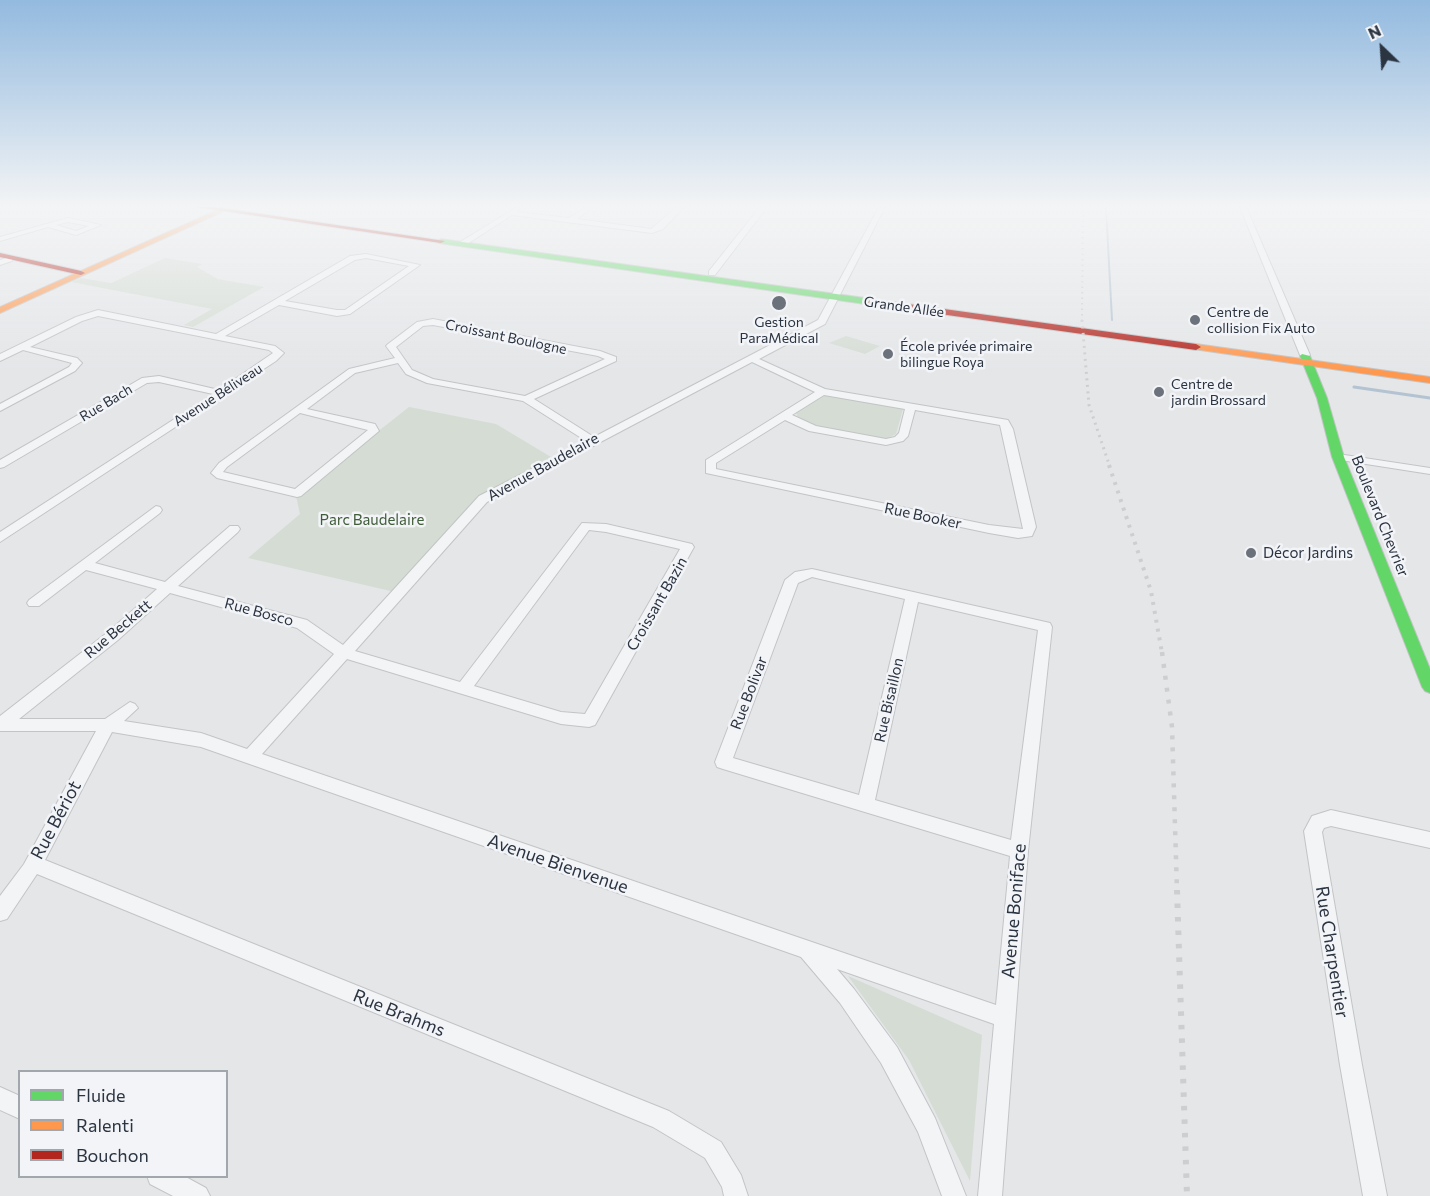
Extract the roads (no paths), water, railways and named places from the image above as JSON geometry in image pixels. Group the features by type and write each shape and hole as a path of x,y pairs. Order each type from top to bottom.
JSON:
{"main road":[{"path":"23,263 77,273"},
{"path":"0,310 99,263"},
{"name":"Grande Allée","path":"614,263 1306,359 1430,380"},
{"name":"Grande Allée","path":"631,263 712,273 838,294"},
{"path":"0,304 77,273"},
{"name":"Grande Allée","path":"1306,359 1430,372"},
{"name":"Boulevard Chevrier","path":"1306,359 1322,399 1338,457 1430,687"}],"street":[{"path":"217,337 345,263"},
{"path":"278,302 337,313 347,312 416,265 404,263"},
{"path":"712,273 720,263"},
{"name":"Avenue Baudelaire","path":"250,757 483,499 592,440 819,324 854,263"},
{"path":"1266,263 1306,359"},
{"name":"Avenue Béliveau","path":"0,358 79,319 98,314 272,348 279,352 221,393 0,538"},
{"name":"Croissant Boulogne","path":"400,360 391,346 427,322 600,354 612,359 526,399"},
{"path":"0,408 72,369 77,363 74,360 21,347"},
{"name":"Rue Booker","path":"752,359 822,392 1004,422 1008,429 1030,527 1028,533 1018,534 988,529 710,471 710,462 822,392"},
{"path":"299,410 371,426 374,431 297,493 221,476 217,473 223,465 352,371 400,360 409,372 430,381 526,399 592,440"},
{"name":"Rue Bach","path":"0,465 145,380 159,379 221,393"},
{"path":"784,415 813,429 894,442 903,434 911,406"},
{"path":"1338,457 1430,471"},
{"path":"34,603 156,510"},
{"name":"Croissant Bazin","path":"344,653 561,718 589,721 688,547 606,528 586,526 464,688"},
{"name":"Rue Beckett","path":"0,725 113,636 234,529"},
{"name":"Rue Bosco","path":"84,565 302,624 344,653"},
{"name":"Rue Bolivar","path":"1018,851 723,762 792,580 800,575 812,573 1045,627"},
{"name":"Rue Bisaillon","path":"865,805 913,596"},
{"name":"Avenue Boniface","path":"990,1196 1018,851 1045,627"},
{"path":"108,725 130,708"},
{"name":"Avenue Bienvenue","path":"0,725 108,725 201,740 1005,1018"},
{"name":"Rue Bériot","path":"0,912 33,864 108,725"},
{"name":"Rue Charpentier","path":"1376,1196 1351,1065 1313,831 1318,822 1331,818 1430,840"},
{"name":"Rue Brahms","path":"33,864 661,1119 712,1150 733,1183 736,1196"},
{"path":"807,951 847,996 890,1055 927,1126 954,1196"},
{"path":"0,1098 18,1107"},
{"path":"162,1178 198,1196"}],"waterway":[{"path":"1109,263 1112,320"},
{"path":"1354,387 1430,398"}],"railway":[{"path":"1082,320 1083,263"},
{"path":"1082,320 1089,405 1110,467"},
{"path":"1109,465 1151,591 1162,653"},
{"path":"1162,652 1172,727 1177,891"},
{"path":"1177,890 1187,1196"}],"place":[{"name":"Gestion ParaMédical","path":"779,303"},
{"name":"Centre de collision Fix Auto","path":"1195,320"},
{"name":"École privée primaire bilingue Roya","path":"888,354"},
{"name":"Centre de jardin Brossard","path":"1159,392"},
{"name":"Décor Jardins","path":"1251,553"}],"park label":[{"name":"Parc Baudelaire","path":"372,520"}]}
